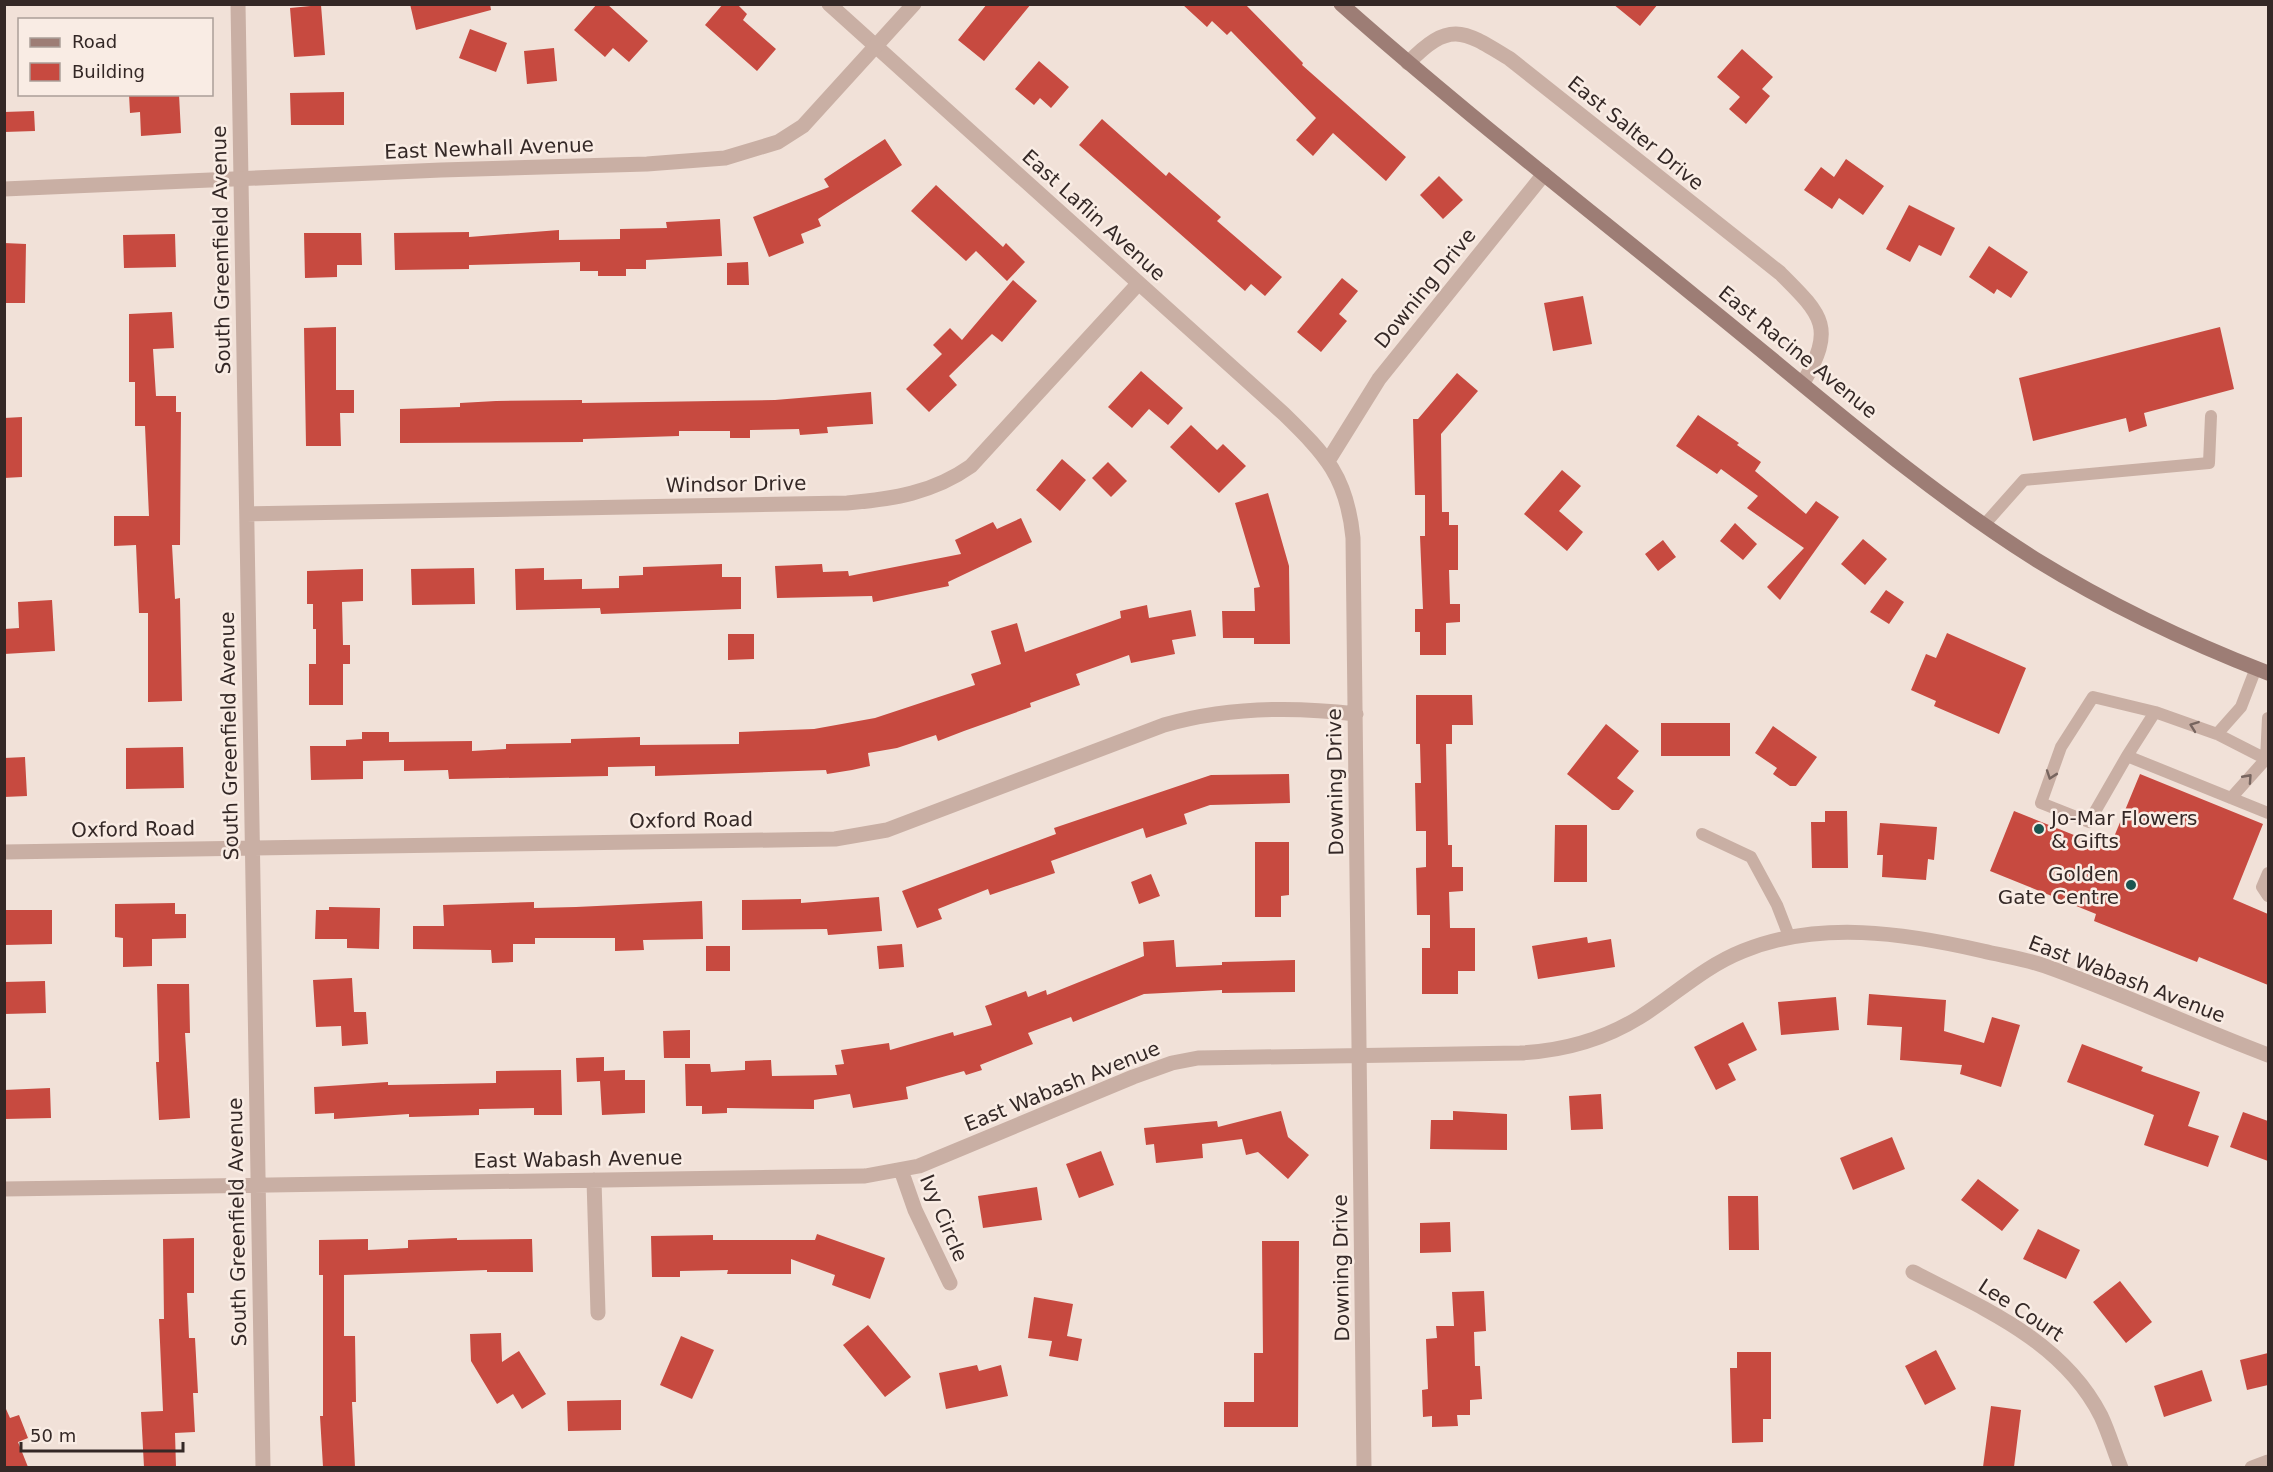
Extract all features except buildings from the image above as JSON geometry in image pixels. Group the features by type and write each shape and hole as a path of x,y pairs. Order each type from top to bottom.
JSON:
{"main road":[{"name":"East Racine Avenue","path":"1341,4 1408,63 1544,174 1928,484 1984,525 2036,559 2119,605 2262,670"}],"street":[{"name":"South Greenfield Avenue","path":"238,4 250,847 263,1467"},
{"name":"East Laflin Avenue","path":"829,4 1284,414 1328,461"},
{"name":"East Newhall Avenue","path":"4,189 648,164 725,158 778,142 803,126 914,4"},
{"name":"East Salter Drive","path":"1408,63 1428,42 1450,34 1478,39 1510,59 1780,273 1808,301 1819,322 1823,340 1814,364 1803,383"},
{"name":"Downing Drive","path":"1364,1467 1356,714 1350,506 1328,461 1379,379 1544,174"},
{"name":"Windsor Drive","path":"247,514 847,503 908,497 937,485 971,466 1138,284"},
{"name":"Oxford Road","path":"4,852 835,839 887,830 1164,725 1197,716 1253,709 1309,708 1356,714"},
{"name":"East Wabash Avenue","path":"4,1189 865,1176 919,1166 1172,1063 1198,1058 1520,1053 1571,1047 1617,1030 1642,1016 1705,969 1730,956 1789,936 1893,934 1942,942 2042,965 2268,1055"},
{"name":"Ivy Circle","path":"901,1170 915,1210 950,1283"},
{"path":"594,1180 598,1313"},
{"name":"Lee Court","path":"1912,1272 1994,1314 2035,1340 2057,1358 2088,1395 2101,1417 2121,1467"},
{"path":"2252,1467 2268,1462"}],"lane":[{"path":"1984,525 2024,480 2209,463 2211,416"},
{"path":"2217,734 2241,707 2262,670"},
{"path":"2155,712 2089,822 2041,803 2061,747 2093,697 2155,712 2217,734 2267,759"},
{"path":"2231,798 2267,759 2268,718"},
{"path":"2127,756 2268,813"},
{"path":"1702,834 1750,857 1777,905 1789,936"},
{"path":"2268,873 2262,887 2268,896"}],"place":[{"name":"Jo-Mar Flowers & Gifts","path":"2039,829"},
{"name":"Golden Gate Centre","path":"2131,885"}]}
